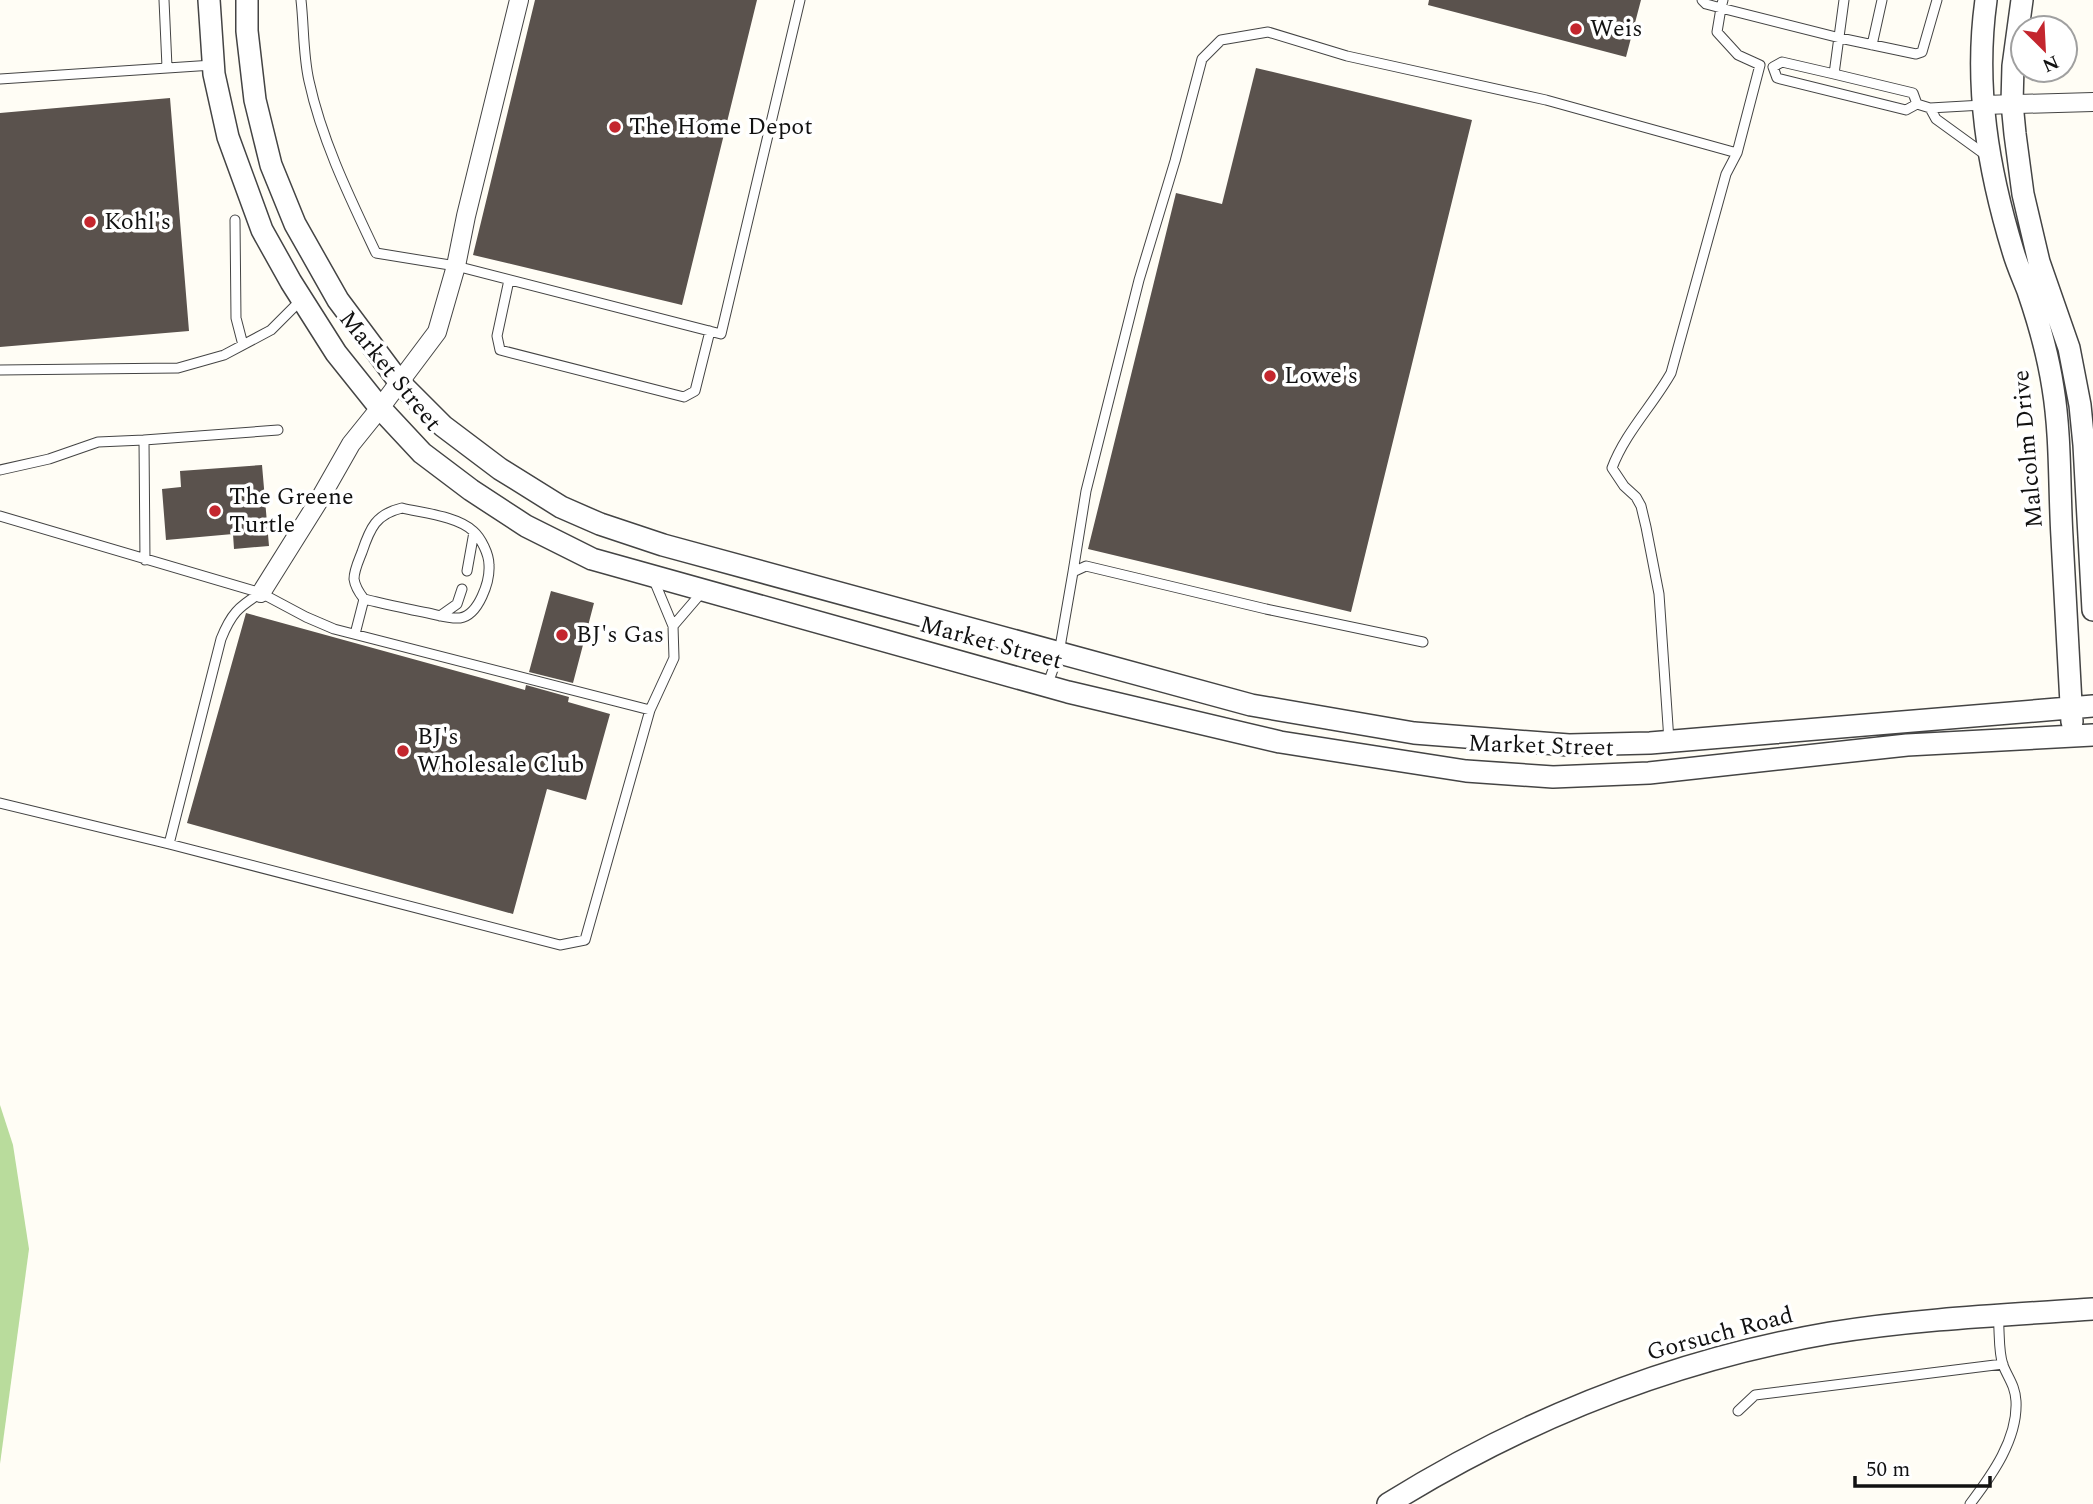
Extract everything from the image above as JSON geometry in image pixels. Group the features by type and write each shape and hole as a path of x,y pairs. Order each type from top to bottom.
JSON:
{"street":[{"name":"Market Street","path":"209,0 213,65 228,137 262,230 336,353 380,408 422,453 471,490 526,526 592,559 1046,686 1280,743 1466,771 1553,777 1649,774 1907,745 2083,735"},
{"name":"Market Street","path":"247,0 247,31 255,100 271,165 295,224 338,300 400,383 443,426 500,470 561,507 600,524 663,545 1251,705 1414,733 1569,745 1669,741 2082,707"},
{"path":"261,593 351,444 437,332 456,266 519,0"},
{"name":"Malcolm Drive","path":"1986,0 1982,66 1989,157 2000,208 2042,338 2055,404 2062,536 2083,735"},
{"path":"2022,0 2013,66 2012,103 2019,170 2039,262 2086,406 2084,445 2093,610"},
{"path":"1983,105 2093,102"},
{"path":"2055,404 2086,406"},
{"name":"Gorsuch Road","path":"1388,1504 1451,1467 1569,1409 1694,1364 1766,1345 1831,1333 1905,1324 2093,1309"}],"lane":[{"path":"164,0 167,67"},
{"path":"301,0 308,80 345,185 376,253 456,266 721,334 800,0"},
{"path":"1702,0 1706,4 1722,4 1840,38 1916,54 1922,52 1937,0"},
{"path":"1834,74 1844,0"},
{"path":"1872,45 1882,0"},
{"path":"1722,4 1717,32 1738,55 1760,65 1773,67 1782,62 1913,93 1917,104"},
{"path":"1046,686 1059,653 1086,491 1139,280 1202,60 1221,40 1269,32 1347,56 1546,100 1737,153"},
{"path":"0,79 213,65"},
{"path":"1669,741 1659,594 1646,527 1636,497 1624,486 1612,468 1618,451 1671,373 1726,174 1737,153 1760,65"},
{"path":"1773,67 1777,78 1906,110 1917,104 1930,108 1983,105"},
{"path":"1930,108 1936,119 1989,157"},
{"path":"235,220 236,318 243,345"},
{"path":"509,280 497,336 500,350 684,397 695,391 710,331"},
{"path":"0,370 178,368 224,355 271,330 302,299"},
{"path":"0,470 49,459 98,442 278,430"},
{"path":"144,440 145,560"},
{"path":"402,508 460,522 474,532 485,550 489,564 480,600 468,615 460,618 440,616 365,600 354,582 368,534 378,519 389,511 402,508"},
{"path":"0,516 261,593 334,629 650,710"},
{"path":"467,571 474,532"},
{"path":"1073,572 1086,566 1266,609 1423,642"},
{"path":"0,803 560,945 585,940 650,710 674,658 673,626 653,576"},
{"path":"440,616 457,604 462,589"},
{"path":"673,626 703,591"},
{"path":"169,844 221,639 229,619 240,606 261,593"},
{"path":"355,634 365,600"},
{"path":"1970,1504 1989,1479 2005,1450 2013,1427 2016,1402 2013,1382 2003,1364 1998,1316"},
{"path":"1738,1411 1755,1395 2003,1364"}],"green space":[{"path":"0,1105 13,1145 29,1249 0,1464"}],"building":[{"name":"The Home Depot","path":"535,0 757,0 682,305 473,255"},
{"name":"Weis","path":"1429,0 1641,0 1626,57 1428,5"},
{"name":"Lowe's","path":"1256,68 1472,120 1351,612 1088,549 1176,193 1222,204"},
{"name":"Kohl's","path":"170,98 189,331 0,347 0,113"},
{"name":"The Greene Turtle","path":"262,465 269,546 234,549 233,534 166,540 162,489 181,487 180,471"},
{"name":"BJ's Gas","path":"551,591 594,603 573,683 529,672"},
{"name":"BJ's Wholesale Club","path":"246,613 525,690 526,685 569,697 568,702 610,714 586,800 547,789 513,914 187,823"}],"place":[{"name":"Weis","path":"1576,29"},
{"name":"The Home Depot","path":"615,127"},
{"name":"Kohl's","path":"90,222"},
{"name":"Lowe's","path":"1270,376"},
{"name":"The Greene Turtle","path":"215,511"},
{"name":"BJ's Gas","path":"562,635"},
{"name":"BJ's Wholesale Club","path":"403,751"}]}
